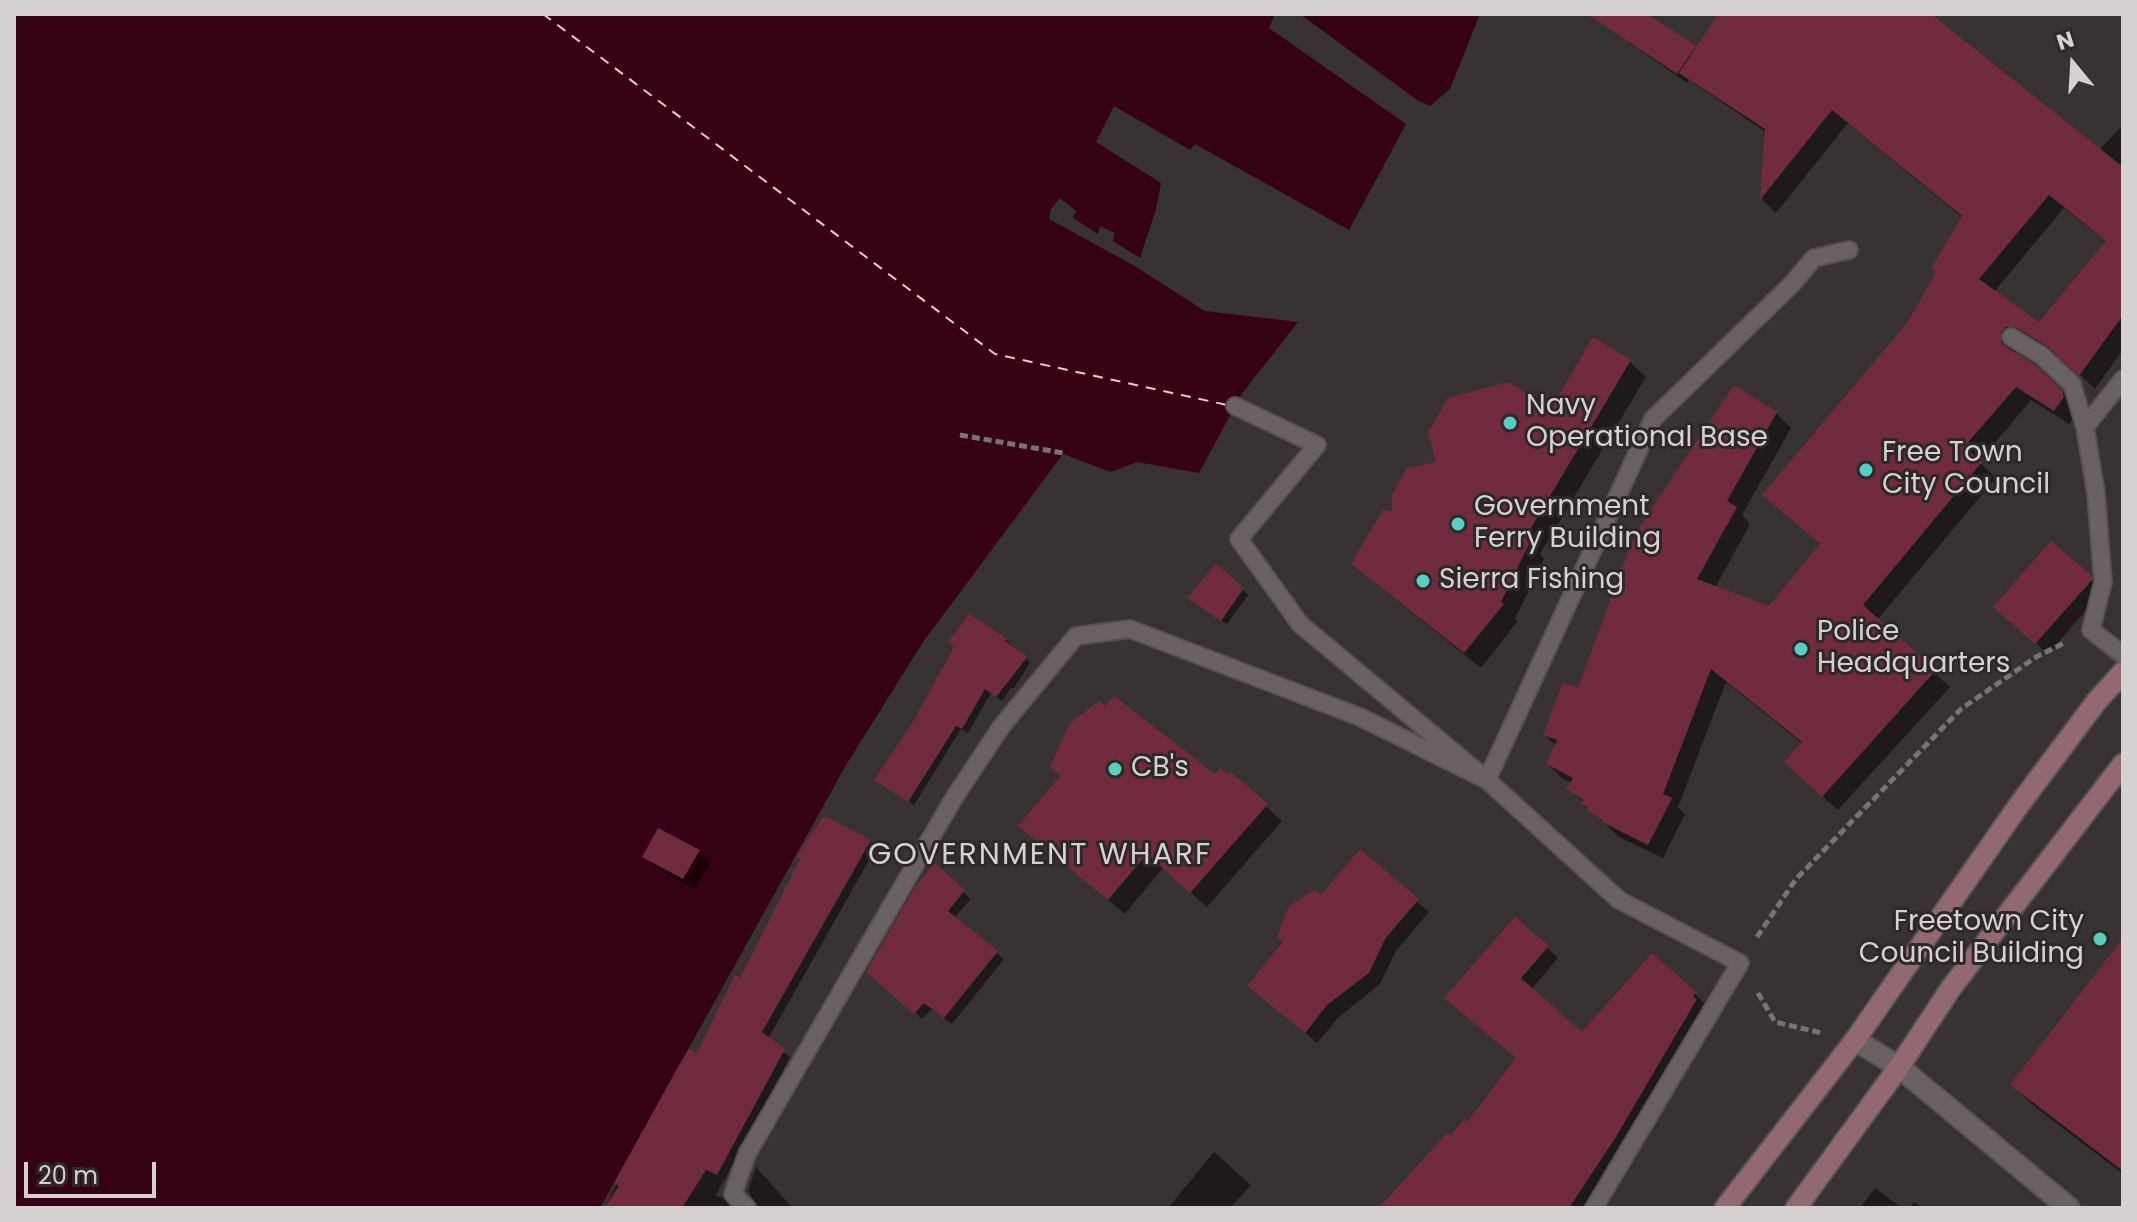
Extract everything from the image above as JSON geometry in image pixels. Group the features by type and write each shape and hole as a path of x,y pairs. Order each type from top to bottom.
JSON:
{"street":[{"path":"1725,1208 1855,1040 2028,794 2096,702 2123,672"},
{"path":"1796,1208 1899,1067 1951,988 2123,764"},
{"path":"1855,1040 1899,1067 2069,1208"}],"lane":[{"path":"1487,780 1653,419 1791,285 1814,258 1849,250"},
{"path":"2011,337 2041,355 2072,384 2085,427 2096,493 2103,582 2091,630 2123,655"},
{"path":"2085,427 2123,379"},
{"path":"1235,406 1317,445 1239,539 1300,624 1487,780 1619,900 1740,963 1594,1208"},
{"path":"747,1208 733,1194 747,1154 954,798 1001,727 1076,636 1130,629 1360,717 1487,780"}],"path":[{"path":"960,435 1063,453"},
{"path":"1855,1040 1775,1022 1740,963 1796,879 1961,709 2036,657 2091,630"}],"shaded area":[{"path":"14,14 1275,14 1269,28 1406,124 1349,230 1195,144 1190,150 1114,106 1096,142 1161,183 1140,258 1113,241 1115,233 1100,226 1098,234 1073,218 1076,211 1060,198 1051,209 1049,219 1133,265 1205,311 1298,322 1241,395 1199,473 1137,462 1111,472 1063,454 923,642 846,765 600,1208 14,1208"},
{"path":"1300,14 1480,14 1450,89 1430,106 1417,100"}],"building":[{"path":"1587,14 1647,14 1696,46 1677,74"},
{"path":"1718,14 1931,14 2123,167 2123,315 2079,376 2048,347 2017,328 2006,327 2001,332 2001,342 2034,364 2062,390 2064,397 2054,411 2016,387 1964,447 1982,462 1863,605 1936,670 1822,797 1784,762 1802,742 1711,669 1663,794 1672,798 1648,845 1602,822 1586,810 1588,807 1581,803 1583,800 1566,789 1573,778 1546,764 1557,740 1543,735 1563,682 1578,688 1631,544 1734,385 1777,412 1727,501 1737,507 1697,579 1769,606 1820,544 1762,495 1908,322 1936,272 1931,269 1962,216 1832,110 1760,200 1765,129 1679,73","holes":["2049,195 2106,241 2039,322 1979,279"]},
{"path":"1593,337 1631,360 1525,538 1530,542 1501,602 1504,604 1464,653 1351,564 1383,510 1392,512 1392,495 1407,468 1436,462 1428,433 1448,398 1508,382 1551,408"},
{"name":"Police Headquarters","path":"2051,541 2092,576 2092,580 2035,644 1993,607"},
{"path":"1216,564 1244,588 1221,621 1187,598"},
{"path":"969,614 1007,639 1005,641 1026,656 1025,660 996,697 985,689 962,729 956,726 908,802 874,780 914,720 954,647 948,642"},
{"path":"1114,696 1215,774 1221,768 1229,775 1231,772 1268,804 1190,893 1147,854 1108,900 1018,826 1060,776 1050,767 1070,723 1099,701 1105,706"},
{"path":"824,816 871,840 762,1032 785,1049 717,1175 706,1170 682,1208 604,1208 619,1186 614,1183 678,1067 689,1049 697,1053 735,975 740,978 800,859 796,857"},
{"path":"658,828 700,850 683,879 642,857"},
{"path":"1360,849 1419,899 1385,939 1369,973 1327,1005 1305,1033 1247,986 1283,942 1277,937 1289,906 1315,890 1321,895"},
{"path":"935,863 965,890 948,911 998,951 944,1018 924,1003 914,1014 866,972 915,887"},
{"path":"1515,917 1549,946 1521,978 1582,1032 1652,953 1696,992 1693,997 1697,999 1614,1140 1569,1208 1379,1208 1447,1133 1451,1136 1464,1119 1467,1122 1516,1058 1444,998"},
{"path":"2123,938 2123,1171 2010,1085"}],"ferry route":[{"path":"543,14 995,354 1227,405"}],"place":[{"name":"Navy Operational Base","path":"1510,423"},
{"name":"Free Town City Council","path":"1866,470"},
{"name":"Government Ferry Building","path":"1458,524"},
{"name":"Sierra Fishing","path":"1423,581"},
{"name":"Police Headquarters","path":"1801,649"},
{"name":"CB's","path":"1115,769"},
{"name":"Freetown City Council Building","path":"2100,939"}],"district":[{"name":"GOVERNMENT WHARF","path":"1040,856"}]}
